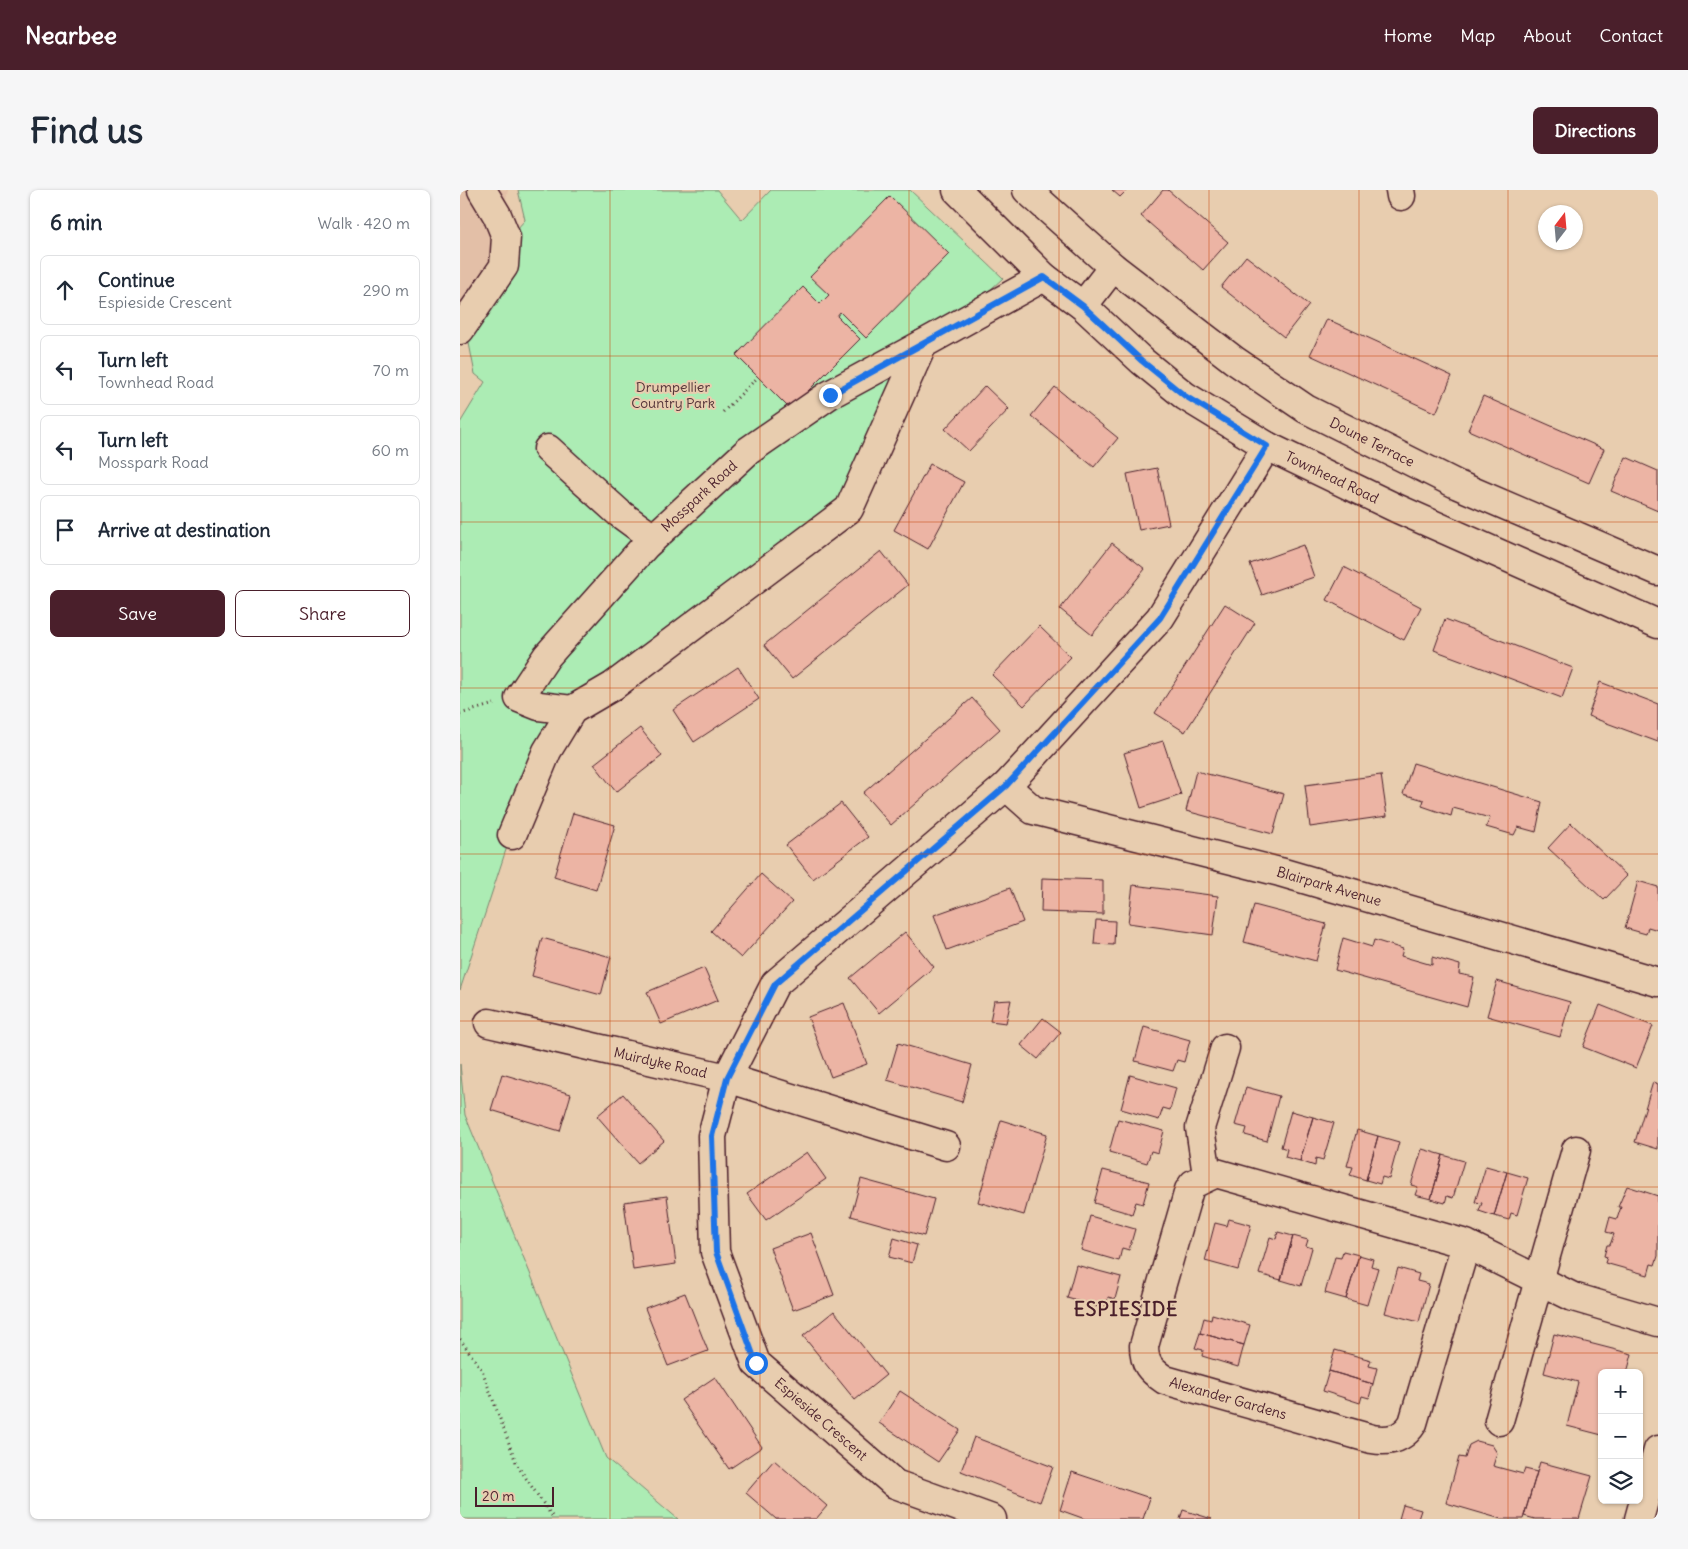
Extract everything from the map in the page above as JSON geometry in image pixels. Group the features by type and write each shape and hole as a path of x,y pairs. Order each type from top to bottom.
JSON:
{"street":[{"path":"460,330 504,266 506,237 497,215 482,190"},
{"name":"Townhead Road","path":"957,190 1044,277 1083,306 1142,361 1185,396 1267,446 1396,508 1658,624"},
{"name":"Doune Terrace","path":"1027,190 1113,267 1234,360 1306,409 1458,485 1658,571"},
{"path":"1083,306 1113,267"},
{"name":"Mosspark Road","path":"519,698 547,656 653,538 748,450 830,395 1044,277"},
{"path":"512,835 547,751 572,710 614,686 849,508 923,344"},
{"name":"Espieside Crescent","path":"992,1519 895,1484 756,1363 716,1252 712,1136 727,1078 775,984 1006,786 1160,618 1267,446"},
{"path":"548,450 618,513 653,538"},
{"path":"519,698 539,706 572,710"},
{"name":"Blairpark Avenue","path":"1006,786 1033,810 1280,872 1658,982"},
{"name":"Muirdyke Road","path":"489,1023 727,1078 946,1146"},
{"path":"1225,1048 1200,1128 1207,1175 1216,1173 1225,1175 1466,1244 1573,1298 1658,1322"},
{"path":"1499,1421 1576,1150"},
{"name":"Alexander Gardens","path":"1207,1175 1193,1184 1189,1190 1144,1346 1144,1361 1151,1371 1165,1380 1372,1439 1383,1441 1397,1438 1407,1433 1413,1423 1466,1244"},
{"path":"1639,1519 1658,1450"}],"path":[{"path":"723,412 758,377"},
{"path":"460,714 519,698"},
{"path":"460,1339 482,1370 517,1465 554,1519"}],"shaded area":[{"path":"460,190 508,190 492,263 460,320"}],"green space":[{"name":"Drumpellier Country Park","path":"518,190 717,190 742,220 771,190 910,190 1003,278 910,364 847,494 539,749 460,990 460,423 485,382 475,374 468,338 516,230 525,220"},
{"path":"460,1064 465,1115 606,1458 678,1519 460,1519"}],"building":[{"path":"1112,190 1127,190 1120,197"},
{"path":"1163,190 1168,190 1228,242 1203,270 1141,216"},
{"path":"890,196 949,254 866,338 840,312 837,316 860,339 790,409 736,355 803,287 820,304 829,295 810,277"},
{"path":"1246,256 1309,305 1284,337 1221,287"},
{"path":"1327,319 1452,376 1436,413 1310,355"},
{"path":"985,386 1009,409 969,451 945,429"},
{"path":"1055,387 1118,438 1094,467 1031,416"},
{"path":"1483,396 1604,449 1589,483 1468,430"},
{"path":"1626,457 1658,471 1658,511 1611,491"},
{"path":"930,464 964,482 928,549 894,530"},
{"path":"1157,468 1169,524 1139,530 1127,474"},
{"path":"1112,543 1145,569 1092,635 1060,609"},
{"path":"1303,545 1314,577 1262,595 1250,564"},
{"path":"881,551 908,585 792,679 764,645"},
{"path":"1344,567 1421,607 1404,640 1327,600"},
{"path":"1225,604 1255,623 1185,732 1155,713"},
{"path":"1445,619 1573,668 1562,698 1434,650"},
{"path":"1039,626 1071,657 1024,706 992,675"},
{"path":"738,667 759,699 694,742 673,710"},
{"path":"1600,682 1658,704 1658,742 1588,716"},
{"path":"972,698 1000,729 891,825 863,793"},
{"path":"640,728 662,756 616,792 594,764"},
{"path":"1163,741 1181,795 1141,808 1124,753"},
{"path":"1413,763 1542,802 1536,832 1518,827 1514,835 1486,827 1490,818 1453,808 1451,816 1422,806 1424,800 1403,794"},
{"path":"1196,771 1284,794 1273,834 1186,811"},
{"path":"1381,775 1387,816 1310,827 1305,785"},
{"path":"841,803 868,837 813,879 786,845"},
{"path":"573,813 615,825 596,890 554,877"},
{"path":"1571,823 1627,876 1604,900 1548,848"},
{"path":"761,874 792,902 741,958 711,931"},
{"path":"1042,878 1103,880 1103,914 1041,912"},
{"path":"1638,881 1658,887 1658,930 1648,927 1646,934 1625,928"},
{"path":"1133,885 1218,896 1213,935 1128,923"},
{"path":"1010,888 1023,922 947,950 934,915"},
{"path":"1254,905 1326,924 1316,961 1244,942"},
{"path":"1096,920 1115,921 1114,945 1094,944"},
{"path":"905,932 934,967 879,1013 850,978"},
{"path":"542,938 611,957 601,995 532,976"},
{"path":"1343,938 1372,947 1374,940 1403,949 1401,956 1432,965 1432,957 1460,965 1459,974 1474,977 1467,1007 1335,970"},
{"path":"704,968 718,1000 661,1024 647,992"},
{"path":"1497,981 1570,1002 1560,1037 1487,1016"},
{"path":"1011,1000 1006,1023 990,1021 994,1001"},
{"path":"844,1003 867,1064 831,1077 808,1017"},
{"path":"1600,1005 1653,1026 1636,1068 1583,1047"},
{"path":"1043,1018 1061,1032 1038,1059 1021,1045"},
{"path":"1144,1027 1190,1040 1184,1062 1177,1060 1173,1071 1135,1061"},
{"path":"898,1043 972,1065 962,1102 887,1080"},
{"path":"502,1074 571,1094 560,1131 491,1110"},
{"path":"1130,1075 1176,1088 1170,1110 1163,1108 1159,1120 1121,1109"},
{"path":"1653,1082 1658,1084 1658,1149 1635,1142"},
{"path":"1246,1087 1279,1096 1267,1141 1245,1135 1247,1128 1235,1125"},
{"path":"623,1094 664,1141 638,1163 597,1116"},
{"path":"1291,1111 1313,1117 1300,1161 1285,1157 1287,1149 1281,1147"},
{"path":"1313,1117 1334,1123 1323,1160 1316,1158 1315,1166 1300,1161"},
{"path":"1118,1119 1164,1131 1158,1153 1151,1151 1147,1163 1109,1152"},
{"path":"1001,1120 1047,1134 1024,1215 978,1202"},
{"path":"1357,1130 1378,1136 1366,1180 1350,1175 1353,1167 1347,1166"},
{"path":"1378,1136 1399,1142 1389,1179 1382,1177 1380,1184 1366,1180"},
{"path":"1422,1149 1443,1155 1431,1199 1415,1195 1418,1187 1411,1185"},
{"path":"807,1152 826,1179 766,1220 747,1194"},
{"path":"1443,1155 1464,1161 1453,1198 1447,1196 1445,1203 1431,1199"},
{"path":"1486,1166 1507,1172 1494,1216 1479,1211 1482,1203 1475,1202"},
{"path":"1103,1170 1149,1182 1143,1204 1136,1202 1132,1214 1094,1203"},
{"path":"1507,1172 1528,1178 1517,1215 1511,1213 1509,1220 1494,1216"},
{"path":"861,1179 934,1199 924,1236 851,1216"},
{"path":"1627,1186 1658,1196 1658,1256 1655,1265 1651,1264 1648,1275 1605,1263 1607,1257 1604,1256 1607,1245 1610,1245 1614,1234 1606,1232 1610,1217 1617,1219 1621,1207 1618,1207"},
{"path":"667,1196 676,1264 633,1270 624,1202"},
{"path":"1090,1216 1135,1229 1129,1250 1122,1248 1119,1261 1081,1250"},
{"path":"1229,1219 1251,1225 1238,1270 1205,1261 1215,1223 1227,1226"},
{"path":"1278,1232 1293,1236 1281,1280 1259,1274 1270,1237 1276,1239"},
{"path":"811,1233 834,1295 793,1310 770,1248"},
{"path":"1293,1236 1308,1240 1306,1246 1312,1248 1301,1286 1281,1280"},
{"path":"894,1238 917,1245 912,1263 889,1257"},
{"path":"1343,1251 1359,1255 1346,1299 1325,1293 1335,1257 1341,1258"},
{"path":"1359,1255 1373,1259 1371,1266 1378,1268 1367,1305 1346,1299"},
{"path":"1076,1265 1121,1277 1115,1299 1108,1297 1105,1309 1067,1298"},
{"path":"1398,1268 1419,1274 1417,1281 1429,1284 1419,1322 1385,1313"},
{"path":"685,1293 708,1351 668,1366 645,1308"},
{"path":"834,1311 886,1375 855,1400 803,1336"},
{"path":"1212,1314 1250,1325 1244,1345 1200,1333 1204,1318 1211,1320"},
{"path":"1200,1333 1244,1345 1238,1367 1202,1356 1203,1350 1195,1348"},
{"path":"1554,1334 1632,1354 1628,1369 1598,1369 1598,1434 1567,1426 1578,1382 1544,1373"},
{"path":"1335,1350 1371,1360 1369,1366 1377,1368 1373,1384 1329,1371"},
{"path":"1329,1371 1373,1384 1369,1398 1362,1396 1360,1403 1323,1391"},
{"path":"715,1377 762,1447 729,1469 681,1400"},
{"path":"900,1391 960,1430 938,1462 879,1423"},
{"path":"974,1437 1053,1467 1040,1502 961,1471"},
{"path":"1477,1441 1492,1445 1497,1453 1493,1466 1523,1474 1525,1469 1537,1472 1523,1519 1501,1519 1446,1503 1459,1457 1465,1458 1469,1445"},
{"path":"774,1460 827,1506 816,1519 776,1519 746,1493"},
{"path":"1540,1462 1592,1476 1579,1519 1535,1519 1524,1516"},
{"path":"1072,1472 1150,1498 1143,1519 1085,1519 1060,1510"},
{"path":"1403,1505 1421,1510 1418,1519 1399,1519"},
{"path":"1183,1510 1212,1519 1180,1519"}],"district":[{"name":"ESPIESIDE","path":"1126,1309"}],"route":[{"path":"756,1363 716,1252 712,1136 727,1078 775,984 1006,786 1160,618 1267,446 1185,396 1142,361 1083,306 1044,277 830,395"}]}
